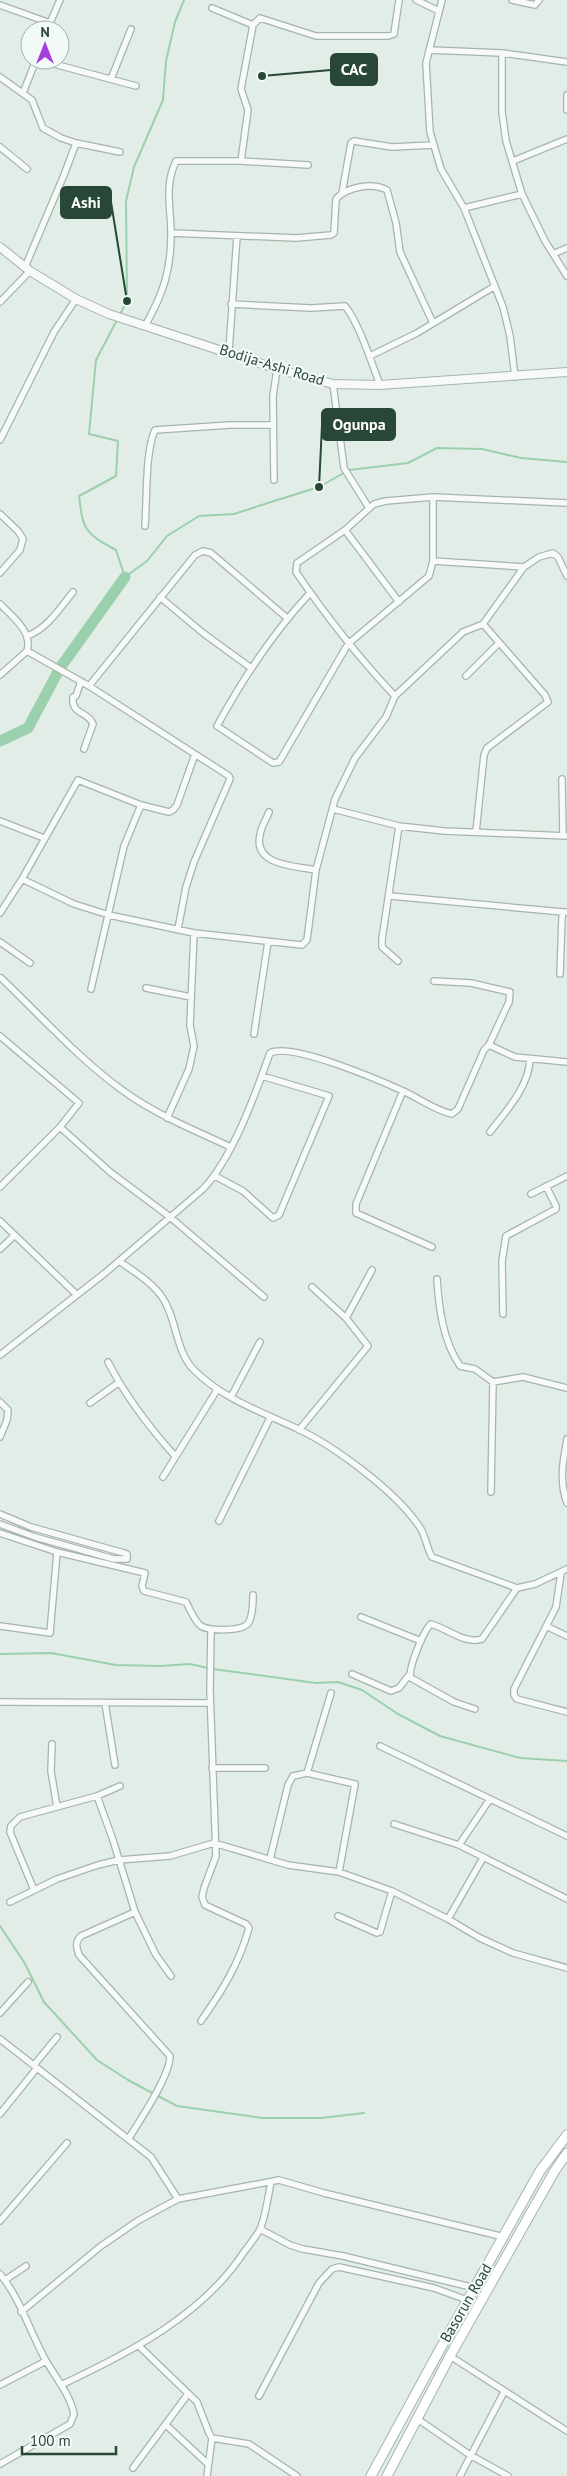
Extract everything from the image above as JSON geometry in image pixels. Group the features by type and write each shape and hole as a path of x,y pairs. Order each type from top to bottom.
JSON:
{"main road":[{"name":"Basorun Road","path":"371,2476 540,2171 567,2134"},
{"name":"Basorun Road","path":"387,2476 450,2356 554,2172 567,2153"}],"street":[{"path":"51,20 60,0"},
{"path":"241,161 248,110 241,89 253,25 260,18 316,36 392,36 394,34 399,0"},
{"path":"416,0 439,11"},
{"path":"442,0 429,50 426,75 428,115 434,146 446,179 464,208 495,286 510,336 515,377"},
{"path":"512,0 534,5 539,0"},
{"path":"0,5 42,20"},
{"path":"212,8 253,25"},
{"path":"111,79 131,29"},
{"path":"429,50 502,53 567,62"},
{"path":"502,53 503,128 522,194 553,254 567,276"},
{"path":"70,68 136,86"},
{"path":"22,93 33,70"},
{"path":"0,77 32,100 44,128 61,138 76,143 120,152"},
{"path":"567,95 567,110"},
{"path":"513,160 567,140"},
{"path":"342,193 351,144 354,141 392,146 434,146"},
{"path":"0,302 28,269 76,143"},
{"path":"0,148 27,169"},
{"path":"145,326 164,290 168,274 171,233 167,197 172,170 176,161 241,161 308,165"},
{"path":"171,233 296,238 331,235 334,233 334,205 336,199 342,193 377,185 386,190 396,223 402,259 433,323"},
{"path":"464,208 522,194"},
{"path":"229,351 237,236"},
{"name":"Bodija-Ashi Road","path":"0,248 28,269 76,299 109,314 229,351 277,369 332,384 380,386 567,372"},
{"path":"553,254 567,248"},
{"path":"370,356 417,334 495,286"},
{"path":"0,440 54,332 76,299"},
{"path":"231,304 311,308 345,306 370,356 380,386"},
{"path":"274,480 273,396 277,369"},
{"path":"332,384 344,468 369,508"},
{"path":"145,526 151,445 155,430 220,425 273,425"},
{"path":"310,593 287,618 250,668 217,726 268,760 276,763 348,644 426,580 434,561 433,497"},
{"path":"395,696 348,644 310,593 296,572 295,566 345,530 374,504 386,501 433,497 567,503"},
{"path":"0,514 18,531 23,539 20,550 0,573"},
{"path":"345,530 399,602"},
{"path":"89,686 195,556 207,552 287,618"},
{"path":"22,879 74,904 109,915 194,934 297,945 307,940 316,870 337,791 386,717 395,696 463,632 483,624 524,567 539,557 553,553 558,557 567,576"},
{"path":"434,561 524,567"},
{"path":"27,636 37,632 47,623 73,592"},
{"path":"160,597 203,633 250,668"},
{"path":"0,604 27,636 26,650 0,675"},
{"path":"476,832 484,756 487,748 548,702 545,694 483,624"},
{"path":"466,676 499,643"},
{"path":"26,650 89,686 195,754 230,779 194,862 186,887 178,929"},
{"path":"81,681 76,696 73,697 73,706 90,718 93,724 84,749"},
{"path":"0,913 22,879 78,780 141,805 169,812 173,810 195,754"},
{"path":"333,809 399,826 444,832 565,836 562,779"},
{"path":"91,989 128,833 141,805"},
{"path":"268,812 259,838 260,849 265,857 284,864 316,870"},
{"path":"0,821 44,838"},
{"path":"398,961 382,947 384,918 390,896 399,826"},
{"path":"390,896 565,912 560,974"},
{"path":"167,1118 189,1069 194,1046 190,1025 194,934"},
{"path":"0,942 30,963"},
{"path":"254,1034 268,942"},
{"path":"1,978 105,1077 124,1091 167,1118 231,1146"},
{"path":"0,1355 119,1260 215,1176 231,1146 262,1076 270,1053 282,1050 331,1062 403,1091 445,1112 455,1113 509,1002 510,992 471,983 434,981"},
{"path":"146,988 191,997"},
{"path":"0,1036 77,1099 77,1107 60,1127 0,1187"},
{"path":"489,1045 516,1057 567,1062"},
{"path":"490,1132 511,1106 520,1090 530,1067 530,1059"},
{"path":"215,1176 242,1191 273,1218 279,1215 329,1096 262,1076"},
{"path":"403,1091 356,1204 356,1213 432,1247"},
{"path":"60,1127 110,1172 170,1217 264,1297"},
{"path":"531,1194 567,1176"},
{"path":"503,1314 502,1260 506,1238 508,1234 556,1209 546,1186"},
{"path":"0,1221 76,1294"},
{"path":"0,1249 14,1236"},
{"path":"119,1260 151,1285 163,1298 189,1363 216,1390 231,1396 270,1418 299,1430 354,1465 390,1493 419,1525 432,1557 517,1588 536,1584 564,1571"},
{"path":"346,1318 372,1270"},
{"path":"437,1279 439,1311 453,1356 460,1366 475,1368 493,1382 523,1377 567,1388"},
{"path":"299,1430 368,1346 346,1318 312,1287"},
{"path":"231,1396 260,1342"},
{"path":"108,1362 118,1383 150,1429 175,1456"},
{"path":"490,1492 493,1382"},
{"path":"90,1403 118,1383"},
{"path":"164,1477 216,1390"},
{"path":"0,1402 8,1410 7,1420 0,1437"},
{"path":"219,1521 270,1418"},
{"path":"567,1439 562,1489 567,1502"},
{"path":"0,1514 31,1527 127,1554 127,1559 114,1559 35,1537 0,1524"},
{"path":"0,1533 58,1552 145,1573 142,1586 144,1591 186,1602 200,1625 211,1630 244,1627 249,1623 252,1614 253,1595"},
{"path":"0,1626 50,1633 58,1552"},
{"path":"564,1571 556,1607 548,1627 514,1689 514,1695 517,1699 567,1712"},
{"path":"352,1674 391,1691 399,1688 409,1675 421,1641 431,1624 468,1640 482,1639 517,1588"},
{"path":"361,1617 421,1641"},
{"path":"548,1627 567,1636"},
{"path":"201,2021 227,1985 240,1960 249,1928 243,1922 205,1905 203,1901 204,1888 216,1856 210,1703 211,1630"},
{"path":"409,1675 411,1678 454,1702 475,1709"},
{"path":"307,1773 331,1693"},
{"path":"0,1702 210,1703"},
{"path":"105,1703 115,1765"},
{"path":"52,1744 52,1777 56,1807"},
{"path":"380,1746 567,1836"},
{"path":"212,1768 266,1768"},
{"path":"270,1860 288,1785 293,1776 307,1773 355,1784 339,1872"},
{"path":"34,1890 10,1832 11,1826 20,1817 96,1796 120,1786"},
{"path":"96,1796 135,1912 156,1955 171,1976"},
{"path":"459,1845 490,1799"},
{"path":"394,1824 459,1845 567,1900"},
{"path":"10,1902 57,1879 119,1860 170,1856 214,1843 306,1869 339,1872 392,1891 448,1919 480,1938 514,1952 567,1968"},
{"path":"448,1919 482,1858"},
{"path":"338,1916 377,1933 380,1932 392,1891"},
{"path":"129,2138 170,2065 169,2052 78,1955 76,1946 81,1936 135,1912"},
{"path":"0,2013 28,1982"},
{"path":"0,2114 57,2037"},
{"path":"0,2040 129,2138 158,2164 178,2199"},
{"path":"0,2221 67,2143"},
{"path":"22,2312 100,2246 139,2220 178,2199 271,2182 284,2180 324,2193 504,2237"},
{"path":"61,2385 139,2346 192,2310 212,2293 236,2264 260,2229 271,2182"},
{"path":"260,2229 290,2245 303,2249 335,2254 475,2288"},
{"path":"5,2280 26,2266"},
{"path":"259,2396 319,2283 332,2268 339,2267 375,2273 434,2288 467,2300"},
{"path":"0,2274 22,2312 46,2361 61,2385 74,2414 70,2424 0,2464"},
{"path":"139,2346 197,2402 212,2438 208,2476"},
{"path":"450,2356 567,2431"},
{"path":"0,2385 46,2361"},
{"path":"460,2476 504,2392"},
{"path":"133,2468 188,2394"},
{"path":"416,2418 470,2455 508,2476"},
{"path":"166,2426 208,2464"},
{"path":"212,2438 249,2444 297,2476"}],"waterway":[{"path":"119,316 127,301 126,201 134,167 163,100 166,61 175,22 184,0"},
{"path":"117,320 96,360 89,434 118,441 116,476 79,496 82,517 87,530 116,550 125,577 147,561 167,536 199,516 234,514 319,487 349,470 408,463 437,448 482,449 521,458 567,462"},
{"path":"0,741 28,728 60,668 125,577"},
{"path":"0,1654 51,1653 116,1665 160,1666 190,1664 208,1668"},
{"path":"213,1669 316,1683 338,1682 362,1690 398,1714 440,1736 520,1758 567,1761"},
{"path":"0,1926 24,1962 44,2002 97,2060 128,2080 177,2106 263,2118 321,2118 364,2113"}],"place":[{"name":"CAC","path":"262,76"},
{"name":"Ashi","path":"127,301"},
{"name":"Ogunpa","path":"319,487"}]}
